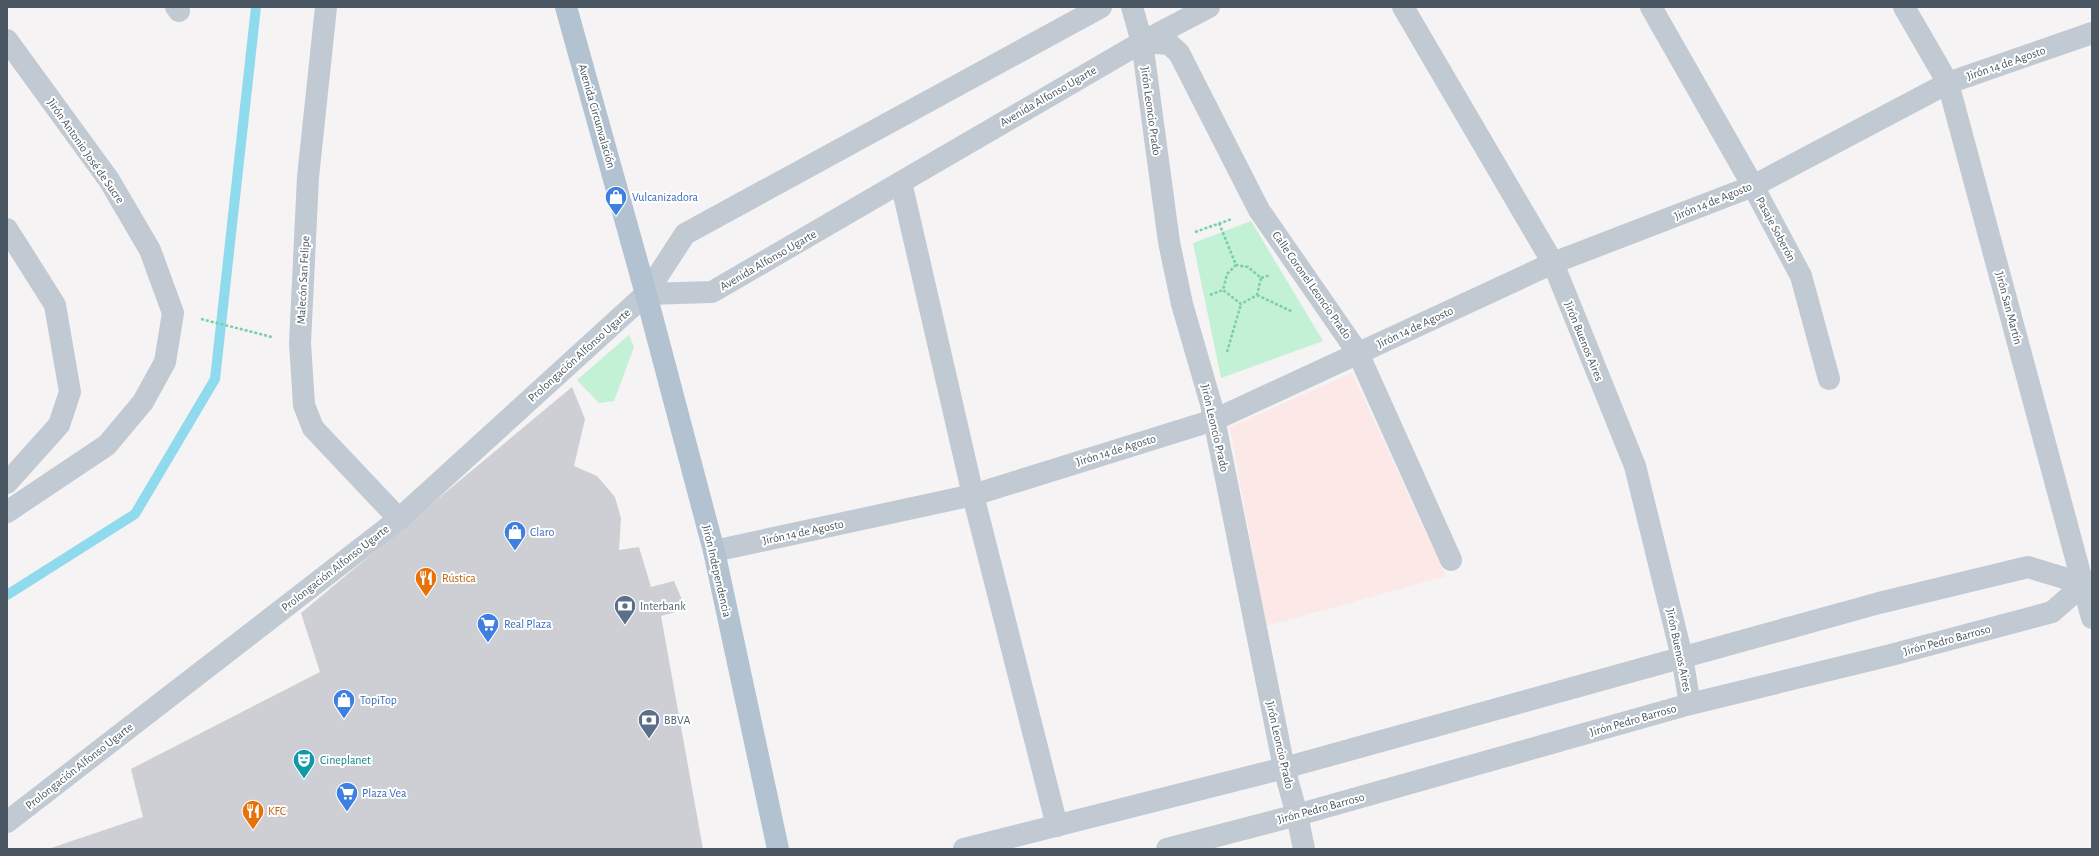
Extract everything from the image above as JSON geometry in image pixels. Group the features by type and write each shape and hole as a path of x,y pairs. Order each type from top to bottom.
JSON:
{"main road":[{"name":"Avenida Circunvalación","path":"566,7 646,294"},
{"name":"Jirón Independencia","path":"646,294 714,551 778,849"}],"street":[{"name":"Malecón San Felipe","path":"326,7 308,177 300,343 304,405 313,428 399,519"},
{"path":"646,294 685,234 1101,7"},
{"name":"Jirón Leoncio Prado","path":"1132,7 1142,42 1169,242 1182,304 1214,420 1284,768 1297,815 1304,849"},
{"name":"Avenida Alfonso Ugarte","path":"646,294 712,292 1142,42 1209,7"},
{"name":"Jirón Buenos Aires","path":"1403,7 1553,263 1635,466 1682,657 1690,704"},
{"name":"Pasaje Soberón","path":"1651,7 1753,186 1802,276 1829,379"},
{"name":"Jirón San Martín","path":"1904,7 1948,83 2088,583 2092,618"},
{"name":"Jirón 14 de Agosto","path":"714,551 972,495 1214,420 1553,263 1753,186 1948,83 2092,33"},
{"name":"Jirón Antonio José de Sucre","path":"7,40 109,180 150,250 173,313"},
{"name":"Calle Coronel Leoncio Prado","path":"1142,42 1168,44 1179,52 1259,210 1358,353 1451,560"},
{"path":"901,182 972,495 1057,826"},
{"path":"7,229 55,305 70,392 59,426 7,482"},
{"name":"Prolongación Alfonso Ugarte","path":"7,822 399,519 646,294"},
{"path":"7,512 107,445 143,402 165,362 173,313"},
{"path":"964,849 1284,768 1682,657 1879,604 2028,567 2088,583"},
{"name":"Jirón Pedro Barroso","path":"1167,849 1297,815 1690,704 1890,655 2052,612 2088,583"}],"path":[{"path":"1169,242 1259,210"},
{"path":"1219,223 1236,265"},
{"path":"1236,265 1248,267 1261,278 1257,295 1241,304 1223,290 1227,274 1236,265"},
{"path":"173,313 300,343"}],"shaded area":[{"path":"1352,373 1446,576 1266,626 1230,427"}],"green space":[{"path":"1251,221 1323,341 1221,378 1193,243"},
{"path":"629,335 634,347 614,401 599,403 577,380"}],"building":[{"name":"Real Plaza","path":"572,387 585,419 574,466 597,476 615,497 621,518 619,550 639,547 651,587 674,581 686,609 661,616 703,849 48,849 143,817 131,769 320,672 301,613"}],"waterway":[{"path":"7,595 135,514 215,379 256,7"}],"place":[{"name":"Vulcanizadora","path":"616,216"},
{"name":"Claro","path":"515,552"},
{"name":"Rústica","path":"426,598"},
{"name":"Interbank","path":"625,626"},
{"name":"Real Plaza","path":"488,644"},
{"name":"TopiTop","path":"344,720"},
{"name":"BBVA","path":"649,740"},
{"name":"Cineplanet","path":"304,780"},
{"name":"Plaza Vea","path":"347,812"},
{"name":"KFC","path":"253,830"}]}
